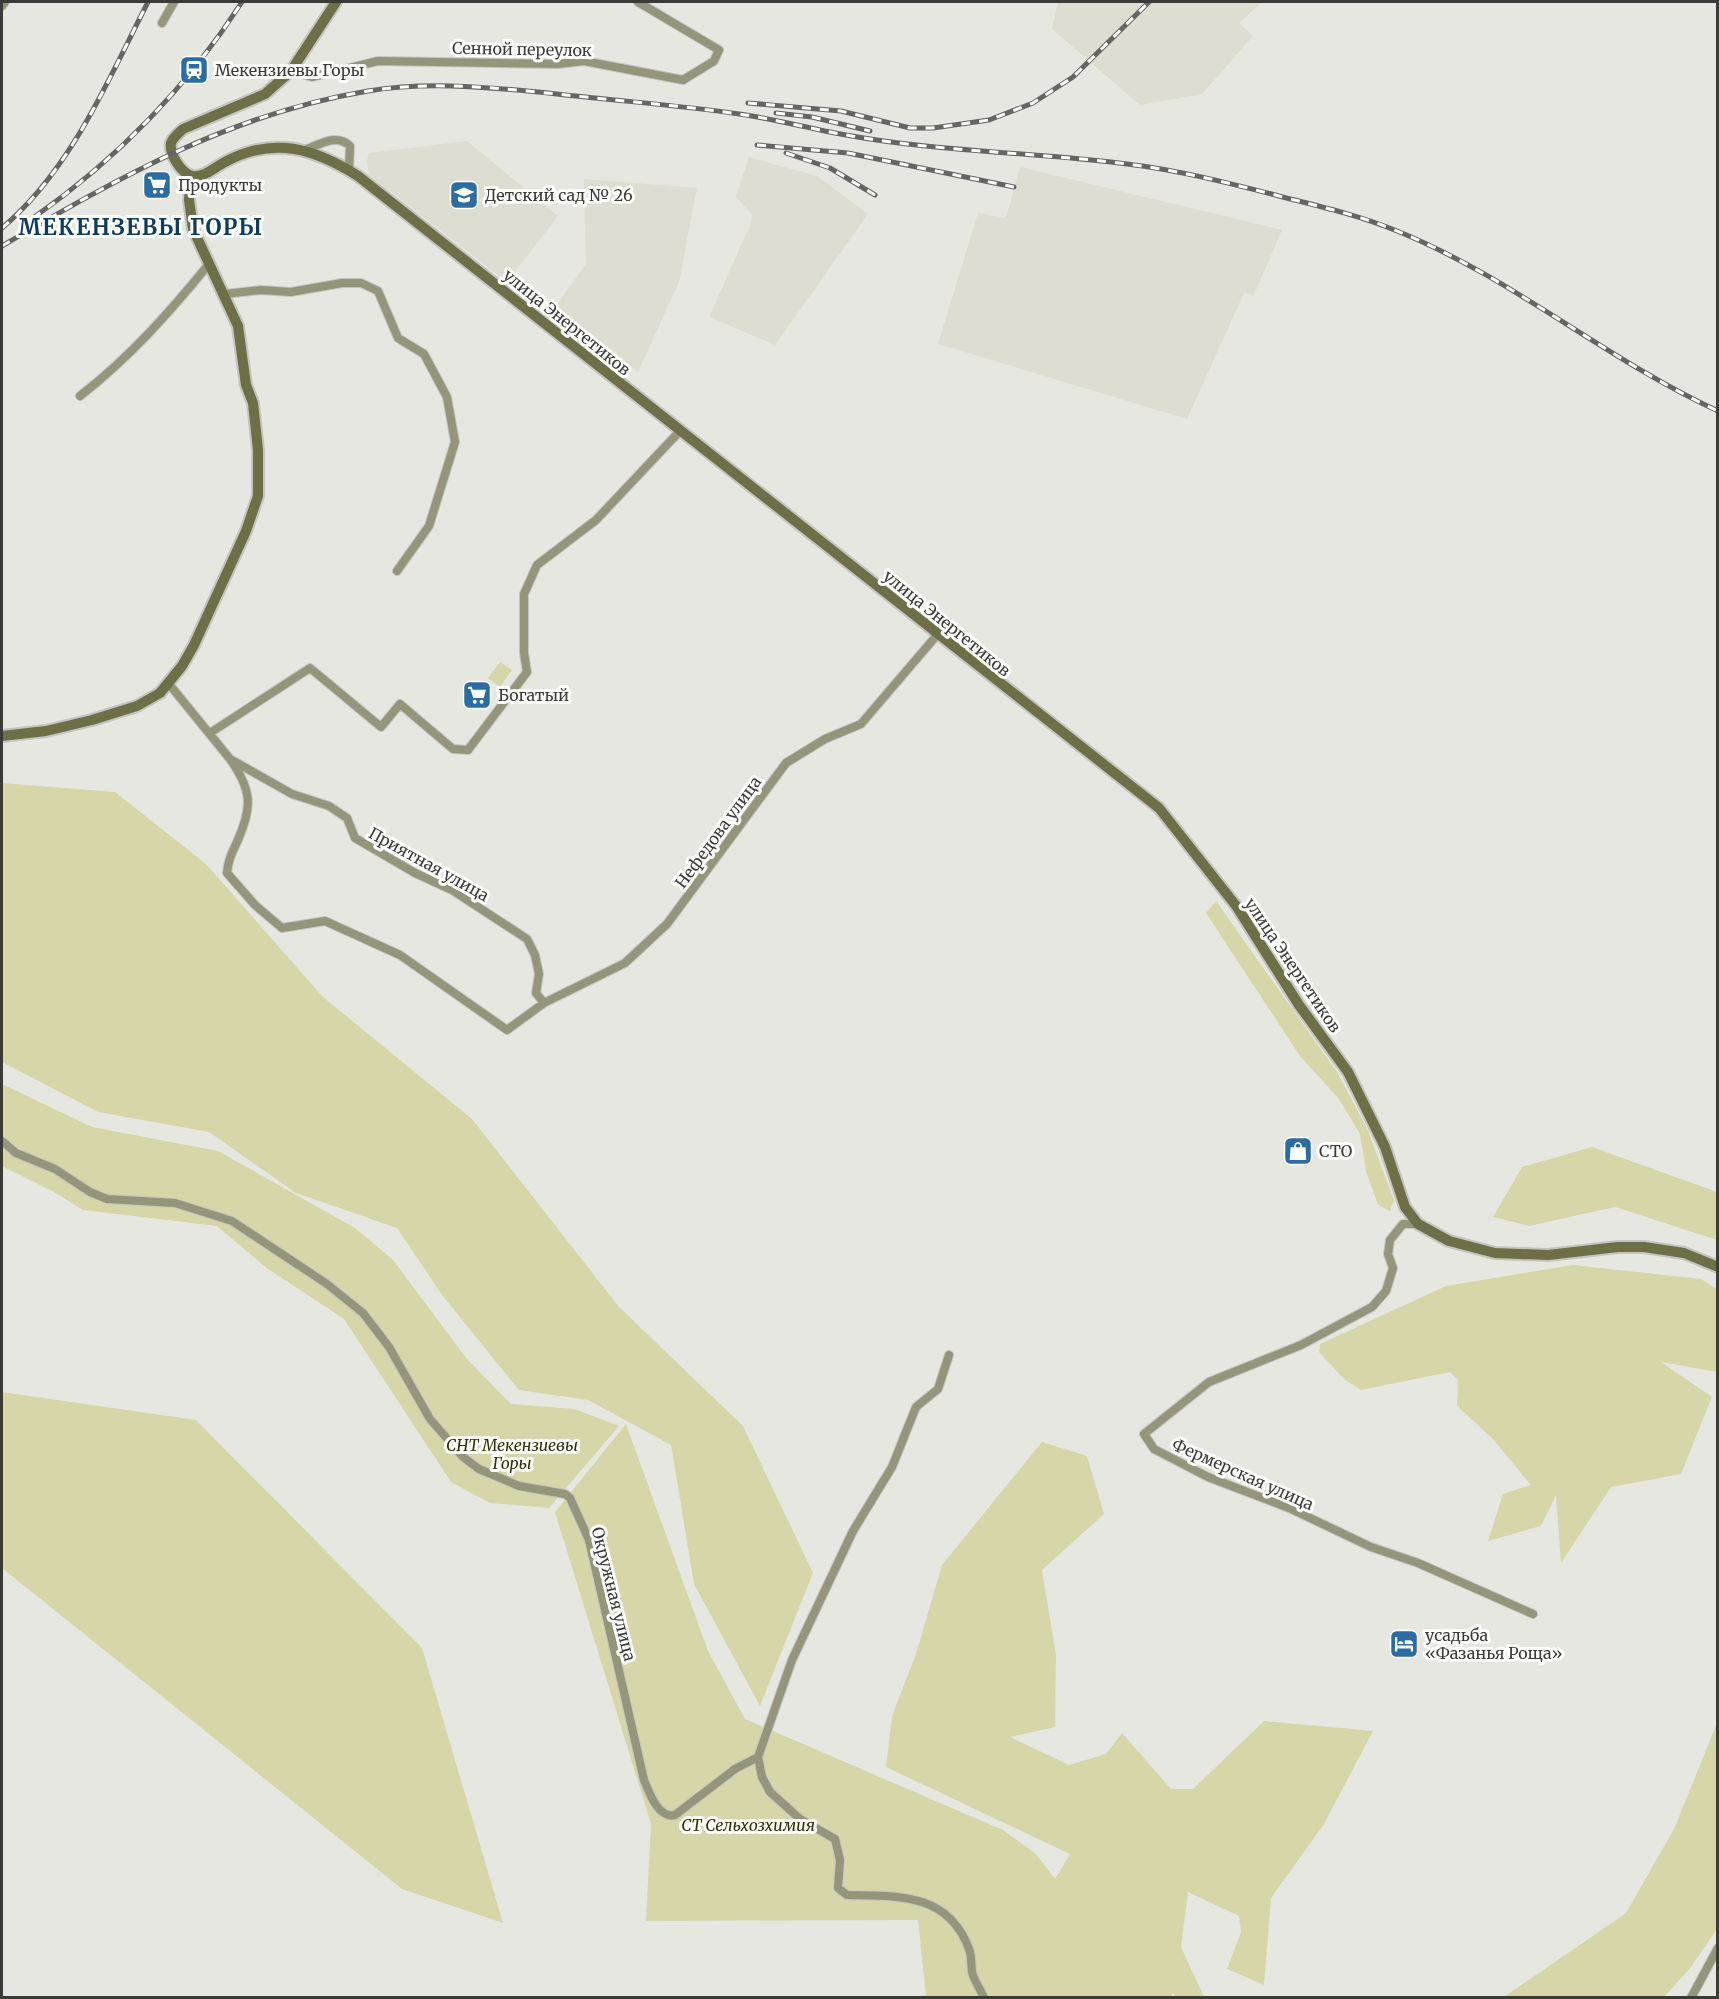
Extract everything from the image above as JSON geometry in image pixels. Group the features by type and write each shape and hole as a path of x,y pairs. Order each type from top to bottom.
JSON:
{"main road":[{"path":"2,736 46,731 110,715 136,706 160,693 169,684 194,645 239,549 258,496 258,450 253,403 246,385 238,326 193,229 189,200 191,176 178,165 171,148 173,138 183,129 265,94 291,71 336,2"},
{"name":"улица Энергетиков","path":"191,176 204,174 242,153 280,147 305,150 329,158 349,170 492,280 582,356 750,484 937,635 1159,808 1237,907 1299,1005 1348,1072 1385,1147 1405,1207 1418,1224"},
{"path":"1418,1224 1449,1241 1495,1253 1548,1255 1618,1247 1644,1247 1684,1252 1718,1267"}],"street":[{"path":"2,6 5,2"},
{"path":"162,23 174,2"},
{"name":"Сенной переулок","path":"291,71 312,77 378,61 558,64 584,61 683,80 714,61 719,50 638,2"},
{"path":"305,150 336,139 345,141 350,146 349,170"},
{"path":"80,396 112,371 140,344 209,264"},
{"path":"225,294 261,290 291,292 342,283 361,283 378,291 398,338 424,354 447,397 455,442 429,526 397,571"},
{"path":"210,733 310,668 381,727 400,704 453,749 468,750 527,672 524,653 524,594 537,565 596,520 679,432"},
{"name":"Нефедова улица","path":"230,759 247,787 249,807 246,822 228,860 227,873 255,905 282,928 325,921 400,955 507,1030 544,1004 625,963 658,932 731,840 752,807 786,763 825,740 861,724 937,635"},
{"name":"Приятная улица","path":"169,684 230,759 292,794 329,806 346,818 355,838 415,873 452,890 527,939 536,955 539,974 536,993 544,1004"},
{"name":"Окружная улица","path":"2,1141 16,1153 56,1169 90,1192 107,1199 175,1203 217,1214 239,1226 347,1298 363,1313 389,1347 430,1419 463,1457 497,1477 519,1486 565,1494 570,1498 589,1540 644,1780 656,1805 664,1813 670,1816 675,1815 735,1769 758,1756"},
{"name":"Фермерская улица","path":"1418,1224 1403,1224 1390,1240 1388,1254 1393,1268 1386,1291 1372,1307 1300,1345 1209,1382 1144,1434 1154,1449 1208,1477 1289,1508 1371,1547 1418,1563 1533,1614"},
{"path":"949,1355 938,1389 916,1407 892,1467 843,1552 792,1660 758,1756 762,1777 770,1792 800,1819 835,1839 839,1848 838,1887 841,1892 847,1895 912,1897 939,1910 964,1938 973,1962 972,1972 984,1998"},
{"path":"1691,1998 1718,1948"}],"shaded area":[{"path":"1058,2 1262,2 1239,23 1253,36 1202,94 1140,105 1052,29"},
{"name":"Детский сад № 26","path":"467,141 558,216 507,282 369,175 367,161 369,153"},
{"path":"749,157 817,176 868,214 775,345 709,317 751,223 752,214 736,197"},
{"path":"1020,167 1282,230 1254,295 1244,293 1187,419 938,344 978,213 1006,218"},
{"path":"584,179 697,188 679,282 638,372 550,314 586,264"}],"green space":[{"path":"500,662 512,670 500,687 488,678"},
{"path":"2,783 115,792 206,864 323,997 472,1119 619,1307 743,1426 813,1573 760,1706 694,1584 671,1445 588,1400 519,1390 442,1295 397,1228 296,1193 209,1132 98,1112 2,1062"},
{"path":"1216,901 1337,1072 1367,1128 1394,1200 1390,1211 1378,1205 1366,1171 1360,1134 1339,1099 1300,1056 1206,913"},
{"name":"СНТ Мекензиевы Горы","path":"2,1084 92,1127 218,1151 355,1228 393,1260 467,1359 511,1404 575,1409 619,1426 549,1508 490,1503 451,1482 344,1319 268,1269 217,1226 83,1210 54,1192 2,1166"},
{"path":"1592,1147 1717,1192 1717,1240 1615,1207 1529,1226 1493,1217 1522,1167"},
{"path":"1573,1265 1701,1279 1717,1289 1718,1372 1661,1362 1712,1397 1681,1474 1611,1487 1561,1563 1556,1495 1541,1526 1488,1541 1503,1494 1531,1485 1492,1438 1457,1406 1458,1380 1450,1372 1361,1390 1345,1380 1319,1352 1320,1344 1446,1286"},
{"path":"2,1392 196,1420 422,1648 503,1923 402,1889 2,1568"},
{"name":"СТ Сельхозхимия","path":"626,1424 708,1651 745,1719 1003,1830 1036,1854 1055,1879 1070,1854 886,1767 892,1716 916,1654 942,1565 1042,1442 1087,1456 1104,1514 1042,1570 1056,1655 1055,1727 1010,1737 1069,1765 1106,1754 1122,1733 1171,1789 1193,1789 1264,1721 1373,1731 1324,1824 1271,1898 1264,1985 1227,1969 1241,1932 1239,1916 1188,1892 1181,1947 1204,1997 1176,1997 1172,1992 1172,1997 926,1997 918,1920 646,1921 651,1824 555,1512"},
{"path":"1717,1723 1717,1929 1691,1967 1664,1997 1504,1997 1626,1913 1674,1829"}],"railway":[{"path":"2,228 26,205 68,152 148,2"},
{"path":"33,218 93,172 148,120 198,63 242,2"},
{"path":"748,103 841,111 910,128 933,128 989,120 1033,103 1073,77 1149,2"},
{"path":"2,246 133,173 178,151 269,115 317,101 394,88 446,86 524,91 719,111 881,141 1146,167 1184,173 1336,211 1392,229 1435,248 1517,293 1636,367 1718,411"},
{"path":"776,113 812,117 870,131"},
{"path":"757,145 848,153 1014,187"},
{"path":"786,153 830,168 875,195"}],"place":[{"name":"Мекензиевы Горы","path":"194,70"},
{"name":"Продукты","path":"157,185"},
{"name":"Детский сад № 26","path":"464,195"},
{"name":"Богатый","path":"477,695"},
{"name":"СТО","path":"1298,1151"},
{"name":"усадьба «Фазанья Роща»","path":"1404,1644"}],"district":[{"name":"МЕКЕНЗЕВЫ ГОРЫ","path":"141,227"}]}
